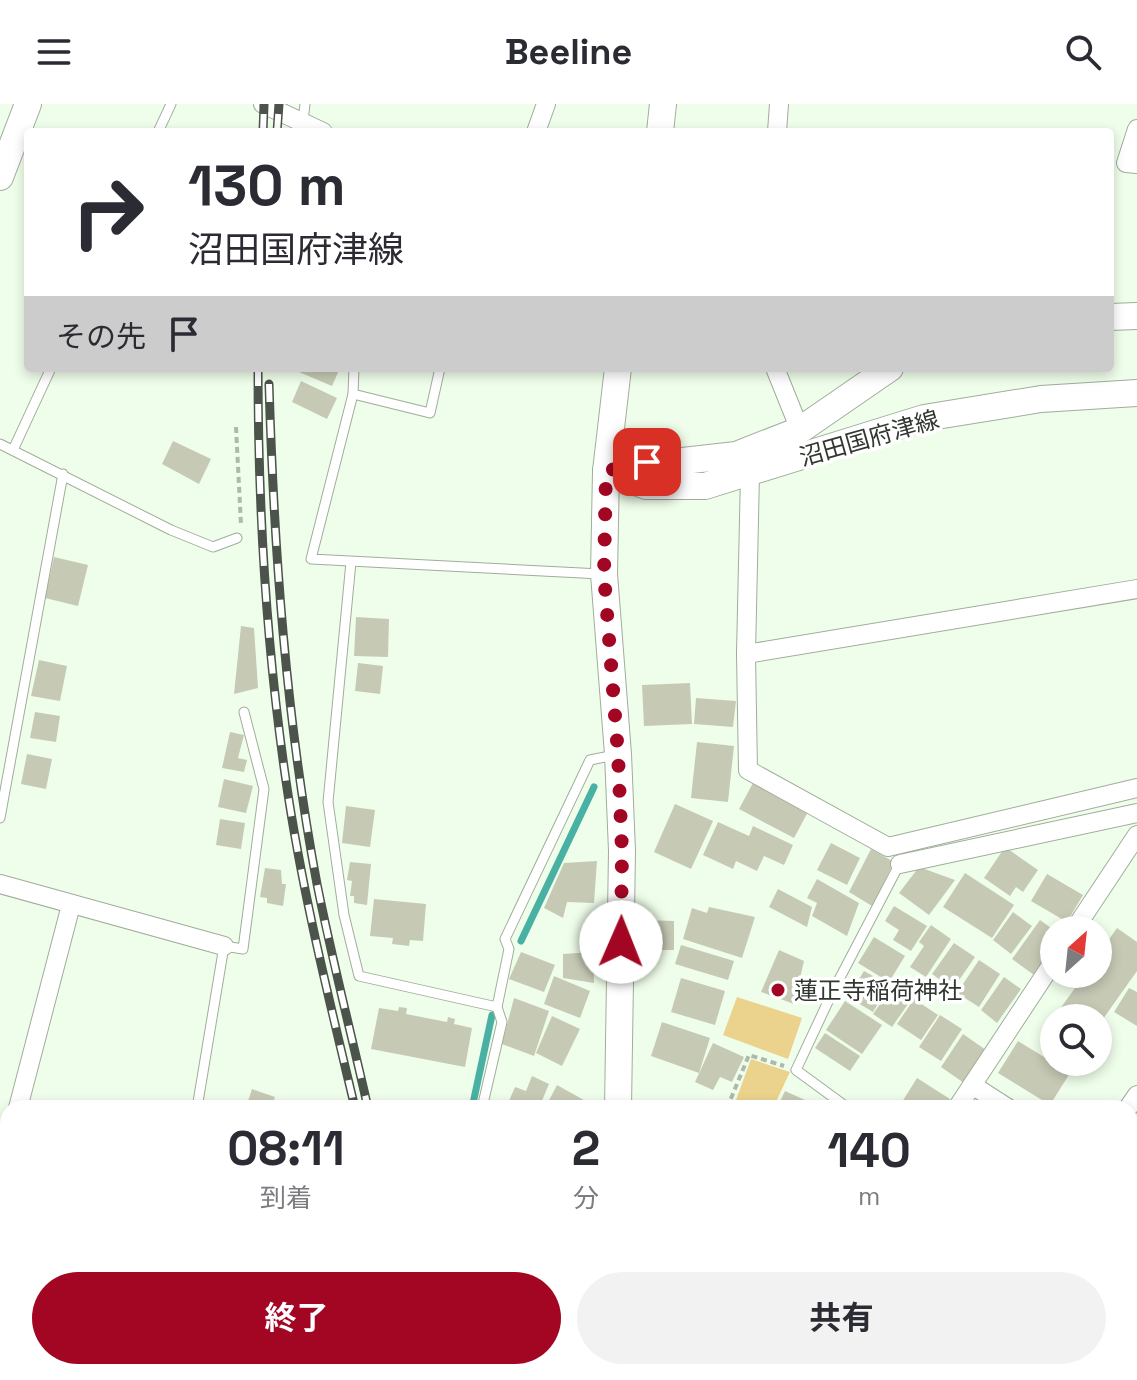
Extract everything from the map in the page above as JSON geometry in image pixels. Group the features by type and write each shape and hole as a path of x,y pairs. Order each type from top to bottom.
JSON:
{"main road":[{"path":"0,177 28,104"},
{"path":"660,128 663,104"},
{"path":"1114,317 1137,316"},
{"path":"618,372 606,471 604,574 622,851 618,1100"},
{"name":"沼田国府津線","path":"606,471 647,462 665,463 736,455 800,430 884,372"},
{"name":"沼田国府津線","path":"606,471 646,486 705,486 924,418 1041,399 1137,393"}],"street":[{"path":"263,104 304,113 319,128"},
{"path":"537,128 546,104"},
{"path":"777,128 779,104"},
{"path":"1124,163 1137,129"},
{"path":"777,372 800,430"},
{"path":"750,474 746,654 748,770 888,847 1137,788"},
{"path":"746,654 1137,589"},
{"path":"900,864 1137,813"},
{"path":"1083,916 1137,835"},
{"path":"0,884 224,946"},
{"path":"20,1100 71,905"},
{"path":"962,1100 1040,982"},
{"path":"972,1085 995,1100"}],"lane":[{"path":"160,128 171,104"},
{"path":"13,450 49,372"},
{"path":"354,372 353,394 311,559 604,574"},
{"path":"353,394 430,413 439,372"},
{"path":"0,444 171,530 213,547 237,538"},
{"path":"0,818 63,474"},
{"path":"351,562 328,802 344,915 359,976 497,1007"},
{"path":"198,1100 224,946 243,949 264,789 244,712"},
{"path":"484,1100 502,1022 497,1007 509,949 505,939 590,760 618,754"},
{"path":"837,1100 796,1070 833,991 900,864 908,841"}],"path":[{"path":"236,427 241,528 237,538"},
{"path":"730,1100 749,1055 796,1070"}],"shaded area":[{"path":"737,997 802,1018 788,1059 723,1035"},
{"path":"751,1059 790,1072 777,1100 736,1100"}],"building":[{"path":"299,372 338,372 332,386"},
{"path":"301,381 337,398 327,419 292,402"},
{"path":"173,441 211,459 199,484 162,464"},
{"path":"54,557 88,565 78,606 45,598"},
{"path":"356,617 389,619 388,657 354,656"},
{"path":"241,626 254,628 258,688 234,694"},
{"path":"39,660 67,666 60,701 31,696"},
{"path":"358,663 383,666 380,694 355,691"},
{"path":"690,683 692,724 644,726 642,685"},
{"path":"696,698 736,701 733,727 694,724"},
{"path":"35,712 60,716 56,742 30,738"},
{"path":"230,732 244,735 238,758 247,760 244,772 222,768"},
{"path":"697,742 734,746 728,802 691,798"},
{"path":"27,754 52,759 46,789 21,784"},
{"path":"224,779 253,786 246,813 218,807"},
{"path":"754,781 809,810 794,838 739,809"},
{"path":"675,804 713,821 691,869 654,852"},
{"path":"346,806 375,810 370,847 342,843"},
{"path":"220,819 245,823 241,849 216,845"},
{"path":"718,822 749,836 753,826 793,845 784,865 764,856 757,871 736,861 733,869 703,855"},
{"path":"831,843 860,858 847,885 817,870"},
{"path":"1005,847 1038,870 1023,892 1016,887 1010,896 984,878"},
{"path":"871,849 894,862 872,906 849,892"},
{"path":"597,861 594,903 567,902 563,918 544,908 564,863"},
{"path":"350,862 371,864 367,905 354,903 354,896 350,896 352,881 347,880"},
{"path":"919,867 955,880 929,915 899,893"},
{"path":"265,868 281,870 282,884 286,884 283,906 267,903 267,898 260,897"},
{"path":"965,873 1014,905 992,938 943,907"},
{"path":"1047,874 1083,895 1071,916 1057,916 1031,901"},
{"path":"817,879 859,903 847,936 812,916 817,903 807,898"},
{"path":"778,889 812,907 807,927 769,907"},
{"path":"374,899 426,904 423,941 410,940 409,946 392,944 393,938 370,936"},
{"path":"894,906 927,926 911,951 893,940 899,930 885,921"},
{"path":"709,907 755,917 742,958 683,939 692,908 707,913"},
{"path":"1013,912 1032,926 1011,954 993,940"},
{"path":"643,920 674,921 674,950 643,950"},
{"path":"1040,920 1040,967 1034,975 1012,959"},
{"path":"931,925 951,939 926,977 910,967 924,946 919,942"},
{"path":"1117,928 1137,942 1137,971 1112,1006 1064,1004 1075,988 1112,988 1112,935"},
{"path":"874,937 905,956 889,982 858,963"},
{"path":"954,943 975,957 953,989 932,974"},
{"path":"681,945 734,961 728,980 675,964"},
{"path":"779,950 804,961 794,1004 761,992"},
{"path":"521,952 555,965 544,992 509,979"},
{"path":"593,952 594,983 563,978 563,954"},
{"path":"979,960 1000,974 979,1007 957,993"},
{"path":"864,971 889,985 873,1012 848,997"},
{"path":"554,976 590,991 580,1018 544,1004"},
{"path":"1004,977 1021,989 997,1023 981,1010"},
{"path":"681,978 725,991 715,1025 671,1012"},
{"path":"896,981 915,994 892,1027 873,1014"},
{"path":"1129,988 1137,992 1137,1026 1114,1012"},
{"path":"514,998 549,1011 534,1056 502,1044"},
{"path":"914,999 938,1015 921,1040 897,1024"},
{"path":"845,1001 882,1025 862,1054 826,1030"},
{"path":"399,1007 407,1008 406,1014 447,1022 448,1017 455,1019 454,1024 472,1028 465,1067 371,1049 379,1008 398,1011"},
{"path":"940,1015 962,1029 941,1061 919,1047"},
{"path":"552,1016 580,1029 562,1066 536,1053"},
{"path":"662,1022 710,1038 699,1073 651,1056"},
{"path":"825,1033 860,1056 850,1071 815,1048"},
{"path":"963,1034 986,1050 964,1083 941,1067"},
{"path":"1018,1041 1040,1055 1040,1076 1068,1076 1053,1100 1042,1100 998,1073"},
{"path":"713,1043 744,1057 732,1082 720,1077 713,1090 695,1082"},
{"path":"532,1076 549,1084 542,1100 509,1100 515,1087 526,1091"},
{"path":"917,1078 950,1099 949,1100 903,1100"},
{"path":"557,1085 584,1100 549,1100"},
{"path":"252,1089 275,1097 274,1100 248,1100"},
{"path":"785,1091 805,1100 781,1100"}],"waterway":[{"path":"521,941 594,787"},
{"path":"474,1100 492,1015"}],"railway":[{"path":"263,128 264,104"},
{"path":"277,128 279,104"},
{"path":"258,372 264,575 279,730 308,904 353,1100"},
{"path":"269,384 278,572 297,760 317,884 366,1100"}],"place":[{"name":"蓮正寺稲荷神社","path":"778,990"}],"route":[{"path":"621,942 622,851 618,754 604,574 606,471 647,462"}]}
